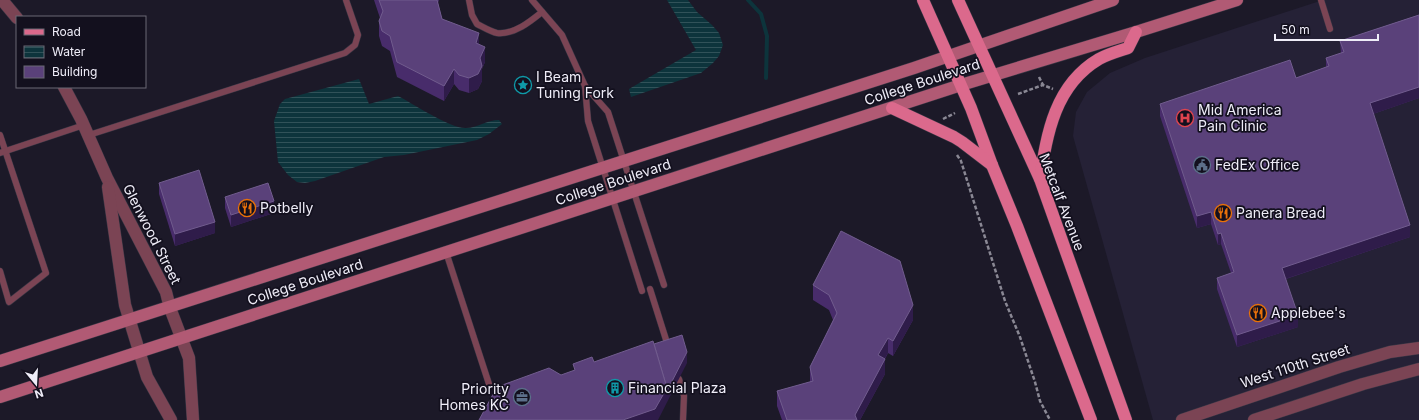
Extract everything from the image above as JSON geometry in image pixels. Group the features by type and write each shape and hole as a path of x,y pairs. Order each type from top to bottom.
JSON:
{"main road":[{"path":"924,0 972,108 992,166 1017,226 1091,420"},
{"name":"Metcalf Avenue","path":"958,0 1040,179 1126,420"},
{"name":"College Boulevard","path":"0,361 130,319 170,308 603,168 948,56 1113,0"},
{"name":"College Boulevard","path":"0,397 892,108 961,84 992,76 1237,0"},
{"path":"1040,179 1046,141 1056,108 1063,95 1074,81 1100,58 1128,48 1136,32"},
{"path":"892,108 954,137 992,166"}],"street":[{"path":"2,0 16,17"},
{"name":"Glenwood Street","path":"65,88 86,130 107,178 166,292 170,308 189,358 193,420"},
{"name":"Glenwood Street","path":"107,178 126,305 147,378 171,420"},
{"name":"West 110th Street","path":"1182,420 1339,367 1390,352 1419,348"},
{"path":"1254,420 1363,384 1419,369"}],"lane":[{"path":"3,152 86,130 345,53 355,45 358,35 346,0"},
{"path":"469,0 472,15 476,24 497,33 509,32 522,27 542,12"},
{"path":"1321,0 1330,29"},
{"path":"534,1 562,35 585,86 608,112 664,285"},
{"path":"585,86 588,121 642,291"},
{"path":"0,135 3,152 46,273 10,302 0,271"},
{"path":"446,252 489,384"},
{"path":"650,289 670,351"},
{"path":"679,380 684,396 683,420"}],"path":[{"path":"1039,77 1043,85"},
{"path":"1018,94 1043,85 1048,86 1057,92"},
{"path":"942,119 955,114"},
{"path":"954,150 960,161 1005,301 1020,337 1040,401 1050,420"}],"shaded area":[{"path":"1323,0 1419,0 1419,420 1153,420 1073,136 1076,112 1087,92 1110,73 1145,58"}],"water":[{"path":"667,0 688,0 697,12 712,25 719,33 723,45 719,56 701,73 631,97 629,89 696,50"},
{"path":"359,79 369,104 398,96 432,115 459,127 470,128 490,121 499,120 502,124 489,134 477,140 404,155 384,157 315,181 305,183 297,182 288,175 278,162 274,121 280,104 285,99"}],"building":[{"path":"379,0 437,0 442,19 479,33 476,43 485,47 480,58 482,66 478,74 469,78 459,75 454,69 444,86 397,62 390,36 382,31 379,21 383,11"},
{"path":"1419,15 1419,87 1370,103 1410,225 1282,268 1298,315 1237,335 1217,278 1234,272 1221,233 1218,234 1211,212 1197,216 1160,104 1290,60 1296,78 1329,66 1326,58 1344,52 1340,41"},
{"path":"199,170 215,222 175,234 159,183"},
{"path":"268,183 274,201 231,215 225,197"},
{"path":"841,231 900,261 913,305 893,341 888,338 878,355 885,359 855,415 857,420 787,420 777,391 813,381 810,367 837,313 829,295 813,285"},
{"path":"682,335 687,352 667,391 654,344"},
{"name":"Financial Plaza","path":"653,341 667,388 655,409 623,420 479,420 497,387 549,368 561,375 575,370 573,364 592,357 594,362"}],"waterway":[{"path":"748,0 761,14 767,36 766,78"}],"place":[{"name":"I Beam Tuning Fork","path":"523,85"},
{"name":"Mid America Pain Clinic","path":"1185,118"},
{"name":"FedEx Office","path":"1202,165"},
{"name":"Potbelly","path":"247,208"},
{"name":"Panera Bread","path":"1223,213"},
{"name":"Applebee's","path":"1258,313"},
{"name":"Financial Plaza","path":"615,388"},
{"name":"Priority Homes KC","path":"522,397"}]}
